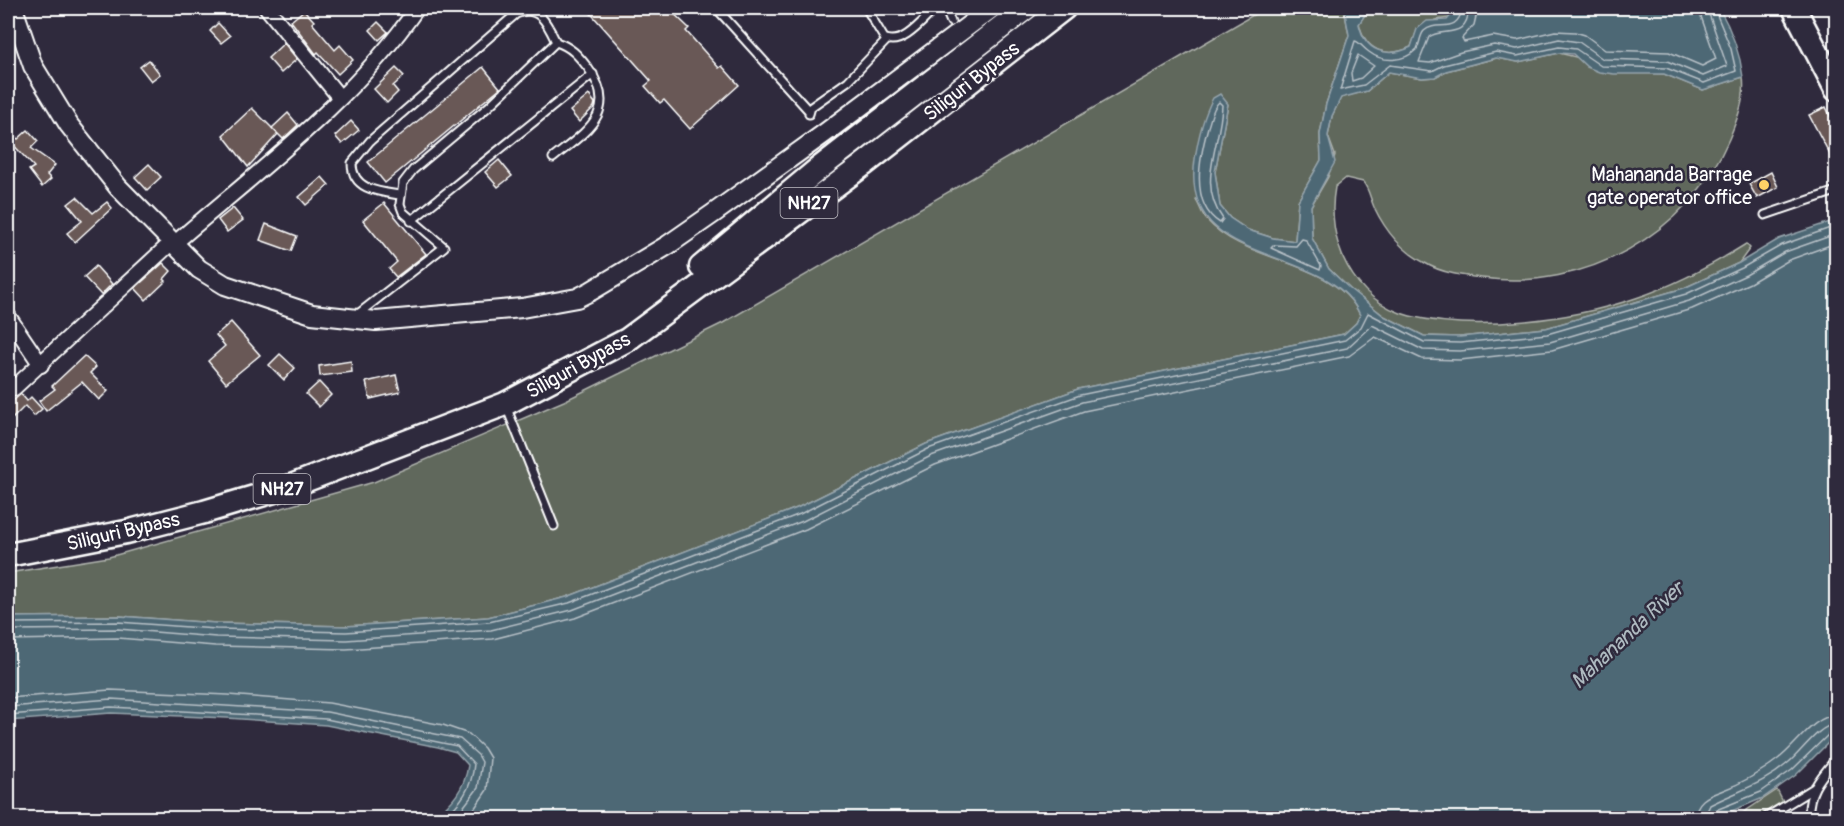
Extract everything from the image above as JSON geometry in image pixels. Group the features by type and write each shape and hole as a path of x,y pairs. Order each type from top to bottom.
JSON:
{"highway":[{"name":"NH27","path":"543,383 660,304 747,226 1026,8"},
{"name":"Siliguri Bypass","path":"8,555 126,531 269,493 506,404 627,340 863,165 1064,8"},
{"path":"1794,8 1836,89"}],"main road":[{"path":"13,8 33,66 47,92 118,187 199,269 225,285 312,314 350,320 398,320 522,308 584,295 696,226 992,8"}],"street":[{"path":"267,8 340,98"},
{"path":"8,388 14,388 41,365 173,243 340,98 378,61 417,8"},
{"path":"8,316 41,365"}],"lane":[{"path":"866,8 887,40"},
{"path":"717,9 809,112 848,81 887,40 902,38 936,8"},
{"path":"945,8 951,22"},
{"path":"400,195 370,190 357,181 352,163 370,141 516,14 529,10 535,12 548,25 556,42 573,50 593,74 600,93 600,112 586,131 553,158"},
{"path":"350,320 390,292 444,247 411,220 400,204 403,183 413,170 488,107 556,42"},
{"path":"411,220 593,74"},
{"path":"1765,215 1836,190"},
{"path":"506,404 554,526"},
{"path":"1809,819 1808,804 1814,788 1836,759"},
{"path":"1766,819 1814,788"}],"shaded area":[{"path":"1265,8 1344,8 1349,35 1326,104 1320,134 1321,160 1298,201 1295,241 1273,238 1248,230 1230,218 1220,206 1215,172 1228,104 1196,200 1205,218 1223,234 1243,246 1311,272 1331,283 1348,297 1360,315 1356,323 1344,334 1078,389 926,444 797,508 567,597 488,617 346,626 216,623 119,616 8,617 8,573 109,557 374,482 564,401 723,323"},
{"path":"1457,8 1450,18 1435,20 1416,33 1411,47 1402,51 1385,52 1371,46 1362,33 1359,23 1368,10"},
{"path":"1559,53 1643,73 1664,74 1703,90 1743,77 1742,101 1729,139 1711,173 1688,203 1660,228 1629,249 1595,265 1558,276 1521,280 1482,278 1445,272 1417,258 1395,239 1383,224 1363,182 1346,178 1335,187 1334,228 1347,266 1359,283 1373,297 1390,308 1410,316 1464,323 1523,321 1554,318 1611,306 1636,298 1693,274 1746,244 1750,248 1739,263 1684,288 1546,328 1460,337 1424,336 1384,316 1329,269 1312,238 1311,206 1328,177 1335,155 1328,136 1332,116 1341,97 1367,91 1389,72 1422,78 1435,77 1446,71 1497,58 1518,62"},
{"path":"1777,790 1791,818 1735,818"}],"water":[{"name":"Mahananda River","path":"1344,8 1379,8 1368,10 1359,24 1366,41 1371,46 1385,52 1393,52 1411,47 1417,29 1427,21 1447,20 1457,8 1719,8 1740,59 1743,77 1703,90 1664,74 1599,72 1587,67 1573,54 1559,53 1518,62 1496,58 1446,71 1435,77 1422,78 1389,72 1367,91 1341,98 1332,116 1328,136 1335,162 1311,206 1312,238 1329,269 1350,289 1384,316 1424,336 1460,337 1546,328 1684,288 1739,263 1779,239 1836,220 1836,735 1796,775 1763,798 1715,818 434,818 457,795 468,765 456,752 438,747 326,725 227,718 111,713 8,721 8,617 119,616 216,623 346,626 488,617 567,597 797,508 926,444 1078,389 1344,334 1356,323 1360,315 1343,292 1318,275 1231,239 1209,221 1196,195 1195,159 1206,113 1213,98 1220,94 1228,104 1215,172 1220,206 1230,218 1248,230 1273,238 1295,241 1298,201 1321,160 1320,134 1326,104 1349,35"}],"building":[{"path":"586,8 668,8 689,28 686,31 719,68 722,66 739,85 690,129 664,100 660,103 645,86 651,81"},
{"path":"304,10 335,50 340,45 353,60 338,74 318,52 316,54 291,21"},
{"path":"378,22 388,32 379,40 370,30"},
{"path":"218,23 230,36 221,43 210,31"},
{"path":"284,43 297,59 281,73 268,58"},
{"path":"149,60 160,74 151,81 140,67"},
{"path":"483,67 500,88 385,183 368,162"},
{"path":"396,68 404,76 393,86 398,92 387,103 374,89"},
{"path":"589,95 595,103 594,107 579,122 570,111"},
{"path":"1826,107 1836,128 1836,166 1809,115"},
{"path":"252,108 278,134 248,167 223,135"},
{"path":"288,113 298,125 283,139 272,128"},
{"path":"351,121 359,130 342,144 335,136"},
{"path":"28,130 38,141 31,148 55,165 47,175 51,179 42,187 29,170 34,167 8,139 9,133 18,139"},
{"path":"499,160 512,176 498,187 485,172"},
{"path":"149,164 161,177 147,190 135,177"},
{"name":"Mahananda Barrage gate operator office","path":"1771,172 1778,187 1757,198 1749,184"},
{"path":"322,177 329,185 306,205 299,197"},
{"path":"77,197 93,213 107,202 112,208 75,242 67,233 82,221 68,204"},
{"path":"384,203 426,254 396,277 389,269 397,262 363,220"},
{"path":"233,208 243,220 227,232 218,220"},
{"path":"266,224 297,236 291,251 260,240"},
{"path":"163,263 171,271 164,279 166,281 146,300 135,288"},
{"path":"96,266 112,284 101,295 84,277"},
{"path":"231,322 260,355 226,383 208,361 225,346 216,335"},
{"path":"280,354 295,368 284,380 269,365"},
{"path":"84,356 96,367 90,373 108,391 99,400 82,382 46,411 39,401 55,389 52,386"},
{"path":"351,361 352,372 320,376 319,366"},
{"path":"396,375 400,392 370,399 366,382"},
{"path":"319,382 331,395 319,407 306,394"},
{"path":"21,394 27,401 31,397 42,409 34,416 25,406 8,423 8,405"}],"place":[{"name":"Mahananda Barrage gate operator office","path":"1764,185"}]}
